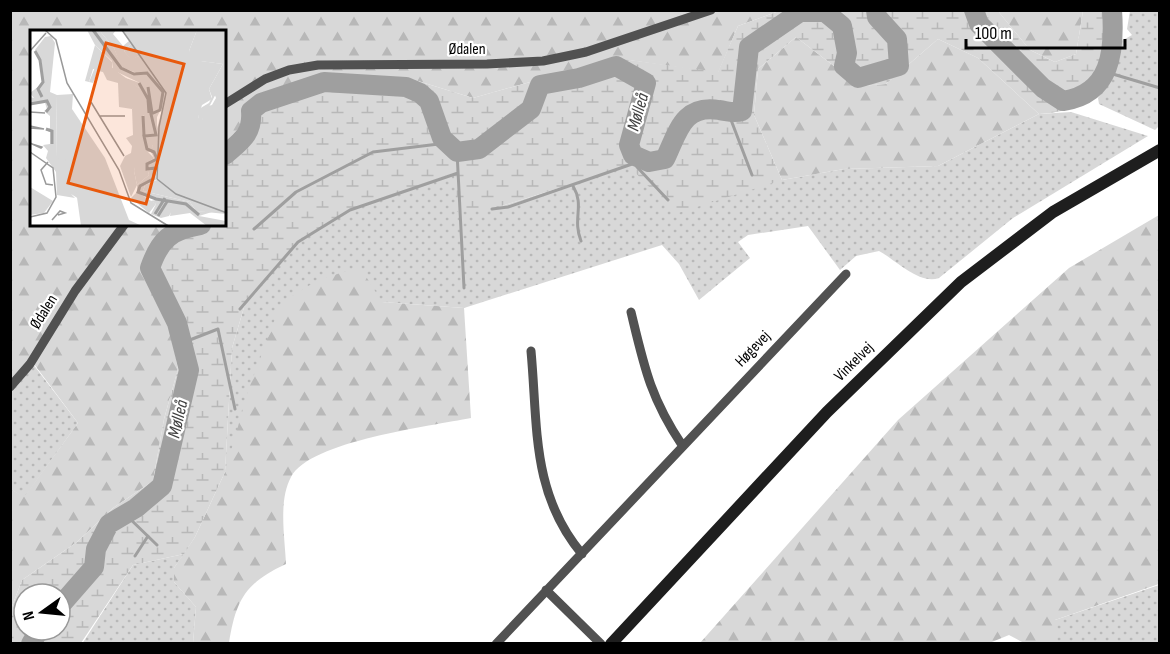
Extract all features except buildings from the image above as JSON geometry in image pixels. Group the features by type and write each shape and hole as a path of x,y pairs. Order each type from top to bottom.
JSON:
{"street":[{"name":"Ødalen","path":"226,103 265,79 290,70 318,65 543,61 586,52 711,10"},
{"name":"Vinkelvej","path":"610,644 827,412 961,282 1053,212 1160,150"},
{"name":"Ødalen","path":"10,387 30,364 75,291 123,226"},
{"name":"Høgevej","path":"496,644 846,274"},
{"path":"631,312 649,384 663,417 682,445"},
{"path":"531,351 542,474 555,515 565,534 582,554"},
{"path":"546,590 601,644"}],"green space":[{"path":"11,11 779,11 738,26 718,73 615,58 473,98 405,77 247,107 239,128 226,142 226,30 30,30 30,226 170,226 166,229 152,287 170,326 178,369 164,419 153,481 113,508 77,542 21,582 12,582 11,609 11,489 24,497 78,423 34,364 11,386"},
{"path":"779,11 998,11 1030,50 1055,62 1076,54 1083,11 1119,11 1115,51 1103,83 1093,95 1079,105 1061,111 1039,114 978,58 938,39 886,84 860,86 796,37 758,69 754,115 782,180 675,214 629,166 492,209 457,212 454,173 350,210 298,242 245,304 232,348 225,472 195,537 184,554 133,565 81,643 11,643 12,606 12,642 72,642 72,582 21,582 22,580 77,542 113,508 153,481 164,419 178,369 170,326 152,287 148,259 170,226 226,226 226,142 239,128 246,108 280,90 328,74 405,77 473,98 615,58 718,72 738,26"},
{"path":"998,11 1083,11 1076,54 1055,62 1030,50"},
{"path":"1130,11 1159,11 1160,125 1155,130 1099,104 1098,98 1112,77 1118,43 1132,35 1127,29"},
{"path":"796,37 860,86 886,84 938,39 978,58 1039,114 938,166 844,169 782,180 754,115 758,69"},
{"path":"1071,112 1148,136 1013,218 939,278 924,278 916,275 879,251 856,256 840,270 808,226 748,235 738,242 750,258 699,300 679,264 662,245 464,308 382,302 225,472 232,348 245,304 298,242 350,210 454,173 492,209 629,166 782,180 844,169 938,166 1039,114"},
{"path":"1159,215 1159,584 1055,620 1055,643 1024,643 1009,635 987,644 700,643 898,420 1069,268"},
{"path":"360,267 382,302 464,308 471,418 373,437 322,454 303,464 291,477 283,508 286,564 261,578 245,594 235,615 229,643 193,643 196,607 174,582 174,568 195,537 225,472 249,388 281,303 318,280"},
{"path":"33,364 78,423 24,498 11,489 10,391"},
{"path":"184,554 174,568 174,582 196,607 193,643 82,644 133,565"},
{"path":"1159,585 1159,643 1055,643 1055,620"}],"waterway":[{"name":"Mølleå","path":"226,154 245,136 250,126 251,111 261,103 324,82 406,87 420,93 429,101 442,138 457,152 479,149 531,109 540,85 579,78 616,66 646,83 629,145 633,155 649,162 665,159 683,122 697,111 707,109 742,111 749,47 800,12 825,12 842,26 847,53 844,66 858,78 899,66 897,39 877,17 876,10"},
{"name":"Mølleå","path":"974,10 979,24 1043,88 1063,101 1079,97 1091,90 1107,68 1112,41 1112,10"},
{"path":"1106,72 1160,88"},
{"path":"728,112 752,175"},
{"path":"254,229 296,192 373,152 447,143"},
{"path":"457,152 464,288"},
{"path":"633,155 637,167 668,200"},
{"path":"492,209 508,207 635,163"},
{"path":"240,309 298,242 350,210 458,173"},
{"path":"573,186 578,200 578,226 581,241"},
{"name":"Mølleå","path":"72,592 94,567 96,549 109,524 136,508 162,486 189,370 177,323 150,268 158,250 168,237 196,226"},
{"path":"182,343 218,329 235,409"},
{"path":"125,514 157,545"},
{"path":"135,556 148,536"}]}
